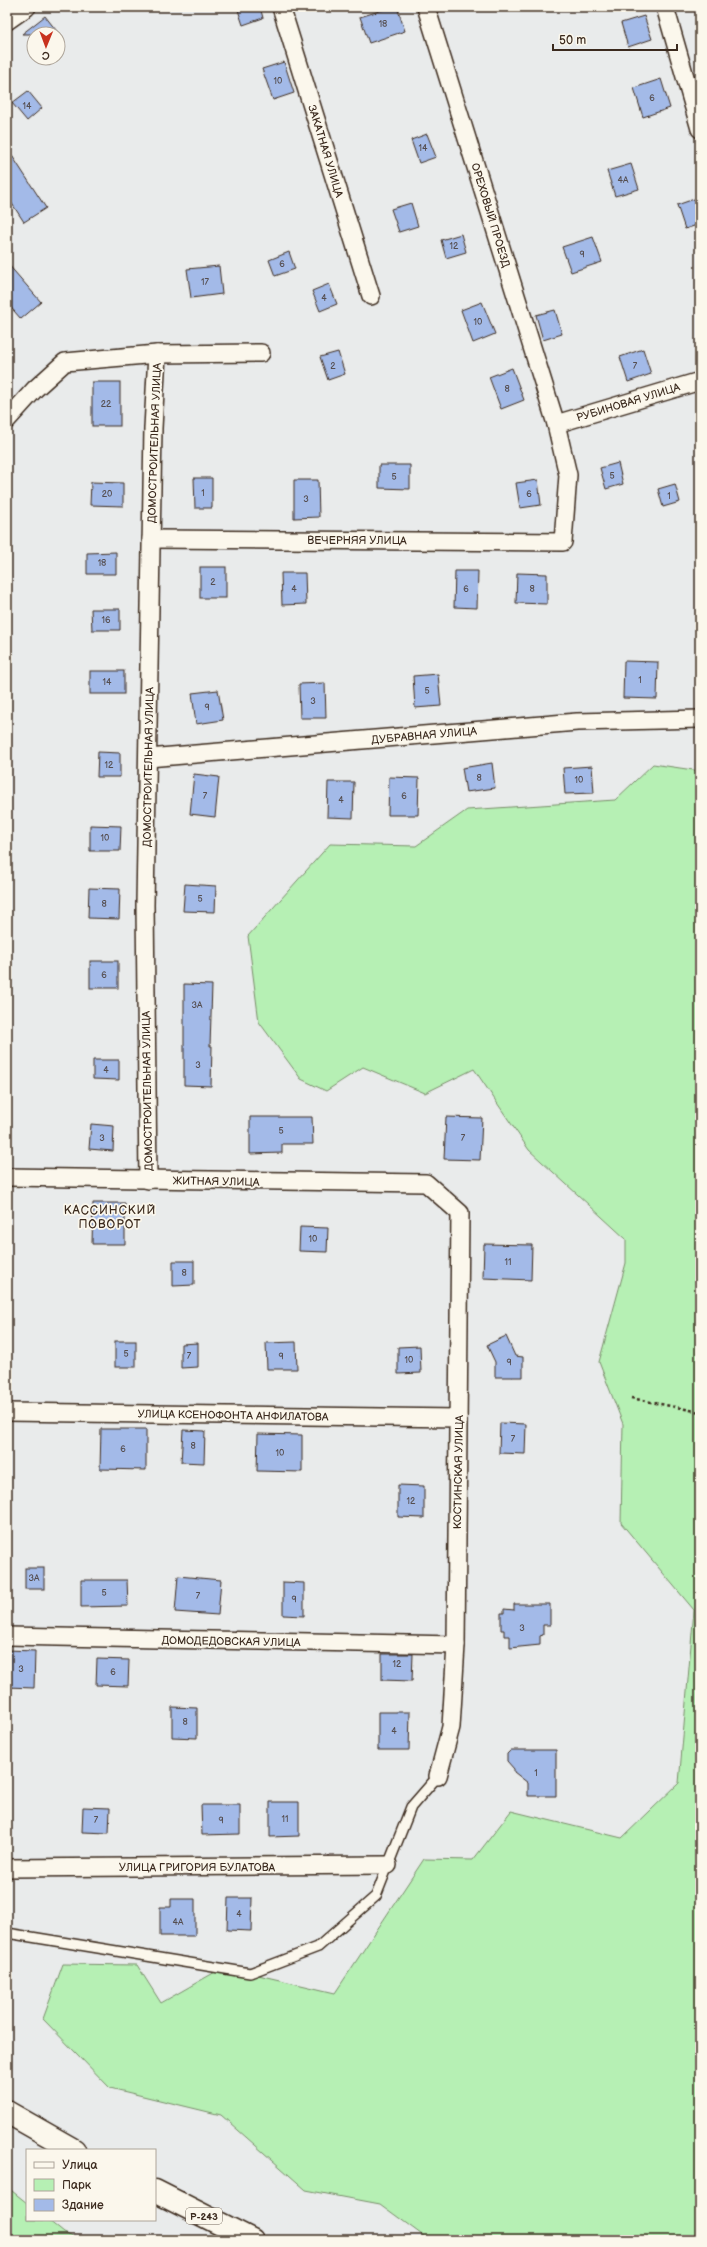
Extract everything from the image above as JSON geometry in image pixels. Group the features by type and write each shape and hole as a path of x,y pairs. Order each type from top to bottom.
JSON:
{"highway":[{"path":"7,2112 72,2149"},
{"name":"Р-243","path":"156,2192 252,2240"}],"street":[{"path":"7,21 27,7"},
{"name":"ЗАКАТНАЯ УЛИЦА","path":"281,7 371,296"},
{"name":"ОРЕХОВЫЙ ПРОЕЗД","path":"426,7 556,424 568,475 563,542"},
{"path":"665,7 700,129"},
{"path":"7,420 35,389 65,362 157,354 261,353"},
{"name":"ДОМОСТРОИТЕЛЬНАЯ УЛИЦА","path":"148,1180 145,905 157,354"},
{"name":"РУБИНОВАЯ УЛИЦА","path":"556,424 700,381"},
{"name":"ВЕЧЕРНЯЯ УЛИЦА","path":"152,539 563,542"},
{"name":"ДУБРАВНАЯ УЛИЦА","path":"148,758 577,722 700,719"},
{"name":"ЖИТНАЯ УЛИЦА","path":"7,1177 426,1184"},
{"name":"КОСТИНСКАЯ УЛИЦА","path":"426,1184 460,1213 456,1645 451,1727 438,1776"},
{"name":"УЛИЦА КСЕНОФОНТА АНФИЛАТОВА","path":"7,1412 458,1418"},
{"name":"ДОМОДЕДОВСКАЯ УЛИЦА","path":"7,1636 456,1645"},
{"name":"УЛИЦА ГРИГОРИЯ БУЛАТОВА","path":"7,1868 388,1865"}],"lane":[{"path":"7,1933 250,1973 318,1947 376,1896 410,1807 438,1776"}],"path":[{"path":"631,1398 700,1412"}],"green space":[{"path":"653,764 700,771 700,2240 429,2240 380,2204 306,2190 221,2115 110,2088 43,2019 63,1964 137,1965 161,2003 224,1967 335,1993 424,1859 473,1860 511,1811 622,1838 679,1783 694,1610 621,1523 623,1424 599,1362 626,1263 626,1239 529,1150 474,1069 425,1093 363,1067 326,1091 301,1079 259,1022 248,936 330,844 416,846 467,810 615,800"},
{"path":"7,2187 26,2202 26,2221 49,2221 64,2233 80,2240 7,2240"}],"building":[{"path":"237,7 260,7 263,18 243,25"},
{"path":"392,7 397,7 405,31 369,43 360,17"},
{"path":"45,16 53,26 32,26"},
{"path":"644,16 652,39 628,47 621,23"},
{"path":"284,62 294,93 273,100 262,69"},
{"path":"661,79 670,108 643,117 634,88"},
{"path":"28,91 42,108 27,121 12,103"},
{"path":"427,134 436,157 419,163 411,140"},
{"path":"7,148 46,208 24,222 7,196"},
{"path":"631,164 639,189 615,196 607,171"},
{"path":"700,197 700,224 685,229 677,205"},
{"path":"411,203 418,226 399,232 391,209"},
{"path":"461,234 466,252 446,258 441,240"},
{"path":"593,237 602,262 571,272 562,247"},
{"path":"289,252 295,269 275,276 269,260"},
{"path":"7,263 41,302 21,319 7,303"},
{"path":"219,266 222,294 191,298 187,269"},
{"path":"329,284 337,304 320,311 312,291"},
{"path":"482,302 495,334 473,343 461,310"},
{"path":"555,310 562,334 543,340 536,315"},
{"path":"643,349 651,374 628,382 620,357"},
{"path":"338,352 345,374 328,380 320,357"},
{"path":"512,368 524,400 501,409 489,377"},
{"path":"92,382 120,382 120,426 92,426"},
{"path":"618,463 623,484 606,489 600,468"},
{"path":"379,465 410,465 410,489 379,488"},
{"path":"194,478 212,478 212,508 195,508"},
{"path":"294,480 318,480 319,517 294,518"},
{"path":"538,480 541,505 520,508 516,483"},
{"path":"91,482 123,483 123,506 90,505"},
{"path":"675,484 680,502 663,507 658,489"},
{"path":"116,552 116,574 87,574 87,553"},
{"path":"200,567 226,567 226,598 200,598"},
{"path":"455,571 478,571 477,608 454,607"},
{"path":"281,573 305,573 306,604 282,605"},
{"path":"517,573 547,574 547,604 516,603"},
{"path":"91,609 120,609 120,630 92,630"},
{"path":"624,661 658,662 657,699 623,698"},
{"path":"90,671 124,671 124,694 90,694"},
{"path":"438,674 441,706 415,708 413,676"},
{"path":"325,683 326,718 300,718 299,684"},
{"path":"218,690 223,720 196,724 192,693"},
{"path":"98,752 120,753 120,777 97,777"},
{"path":"492,763 495,788 466,792 462,768"},
{"path":"592,766 594,793 565,794 563,768"},
{"path":"194,774 219,777 215,817 190,814"},
{"path":"389,777 419,778 418,815 388,815"},
{"path":"328,782 354,782 353,818 327,817"},
{"path":"90,825 121,826 120,851 90,851"},
{"path":"185,884 216,886 215,912 183,911"},
{"path":"89,888 120,889 119,919 88,918"},
{"path":"90,961 118,961 118,988 90,988"},
{"path":"184,984 212,985 210,1046 212,1046 211,1086 184,1085"},
{"path":"93,1060 119,1060 119,1080 93,1079"},
{"path":"250,1117 312,1117 313,1144 282,1144 282,1153 250,1154"},
{"path":"446,1117 482,1118 480,1160 444,1159"},
{"path":"91,1124 114,1126 113,1151 89,1149"},
{"path":"93,1203 125,1203 125,1244 92,1244"},
{"path":"300,1227 328,1228 327,1252 299,1251"},
{"path":"484,1244 532,1245 531,1280 483,1278"},
{"path":"173,1261 194,1261 194,1285 173,1286"},
{"path":"506,1336 515,1356 523,1357 523,1377 495,1377 495,1362 487,1345"},
{"path":"115,1341 136,1341 136,1367 115,1367"},
{"path":"296,1342 297,1369 267,1369 266,1343"},
{"path":"198,1343 198,1367 181,1368 181,1344"},
{"path":"420,1346 421,1373 398,1374 398,1347"},
{"path":"500,1423 526,1424 525,1454 499,1453"},
{"path":"101,1429 146,1429 146,1470 100,1469"},
{"path":"183,1430 205,1431 204,1463 181,1462"},
{"path":"258,1434 302,1435 302,1472 257,1471"},
{"path":"398,1485 424,1486 424,1518 398,1517"},
{"path":"25,1568 44,1568 44,1589 25,1589"},
{"path":"178,1576 221,1580 218,1615 175,1612"},
{"path":"81,1580 127,1580 128,1606 81,1607"},
{"path":"283,1582 304,1583 304,1616 283,1615"},
{"path":"514,1604 550,1604 550,1625 543,1625 543,1635 540,1636 540,1645 510,1648 510,1636 504,1636 504,1630 501,1630 501,1613 504,1613 504,1609 514,1610"},
{"path":"7,1650 35,1651 34,1688 7,1687"},
{"path":"382,1654 413,1654 412,1681 382,1680"},
{"path":"97,1659 129,1660 128,1686 96,1685"},
{"path":"172,1707 197,1708 197,1738 172,1737"},
{"path":"378,1712 410,1712 409,1750 378,1750"},
{"path":"511,1750 556,1750 556,1796 528,1796 528,1783 514,1772 514,1769 507,1761 507,1754"},
{"path":"270,1802 299,1802 299,1836 270,1837"},
{"path":"201,1805 240,1805 240,1834 202,1835"},
{"path":"83,1807 110,1808 109,1833 82,1832"},
{"path":"228,1898 252,1898 251,1931 227,1930"},
{"path":"171,1899 195,1899 195,1936 160,1936 160,1907 171,1907"}],"district":[{"name":"КАССИНСКИЙ ПОВОРОТ","path":"110,1217"}]}
